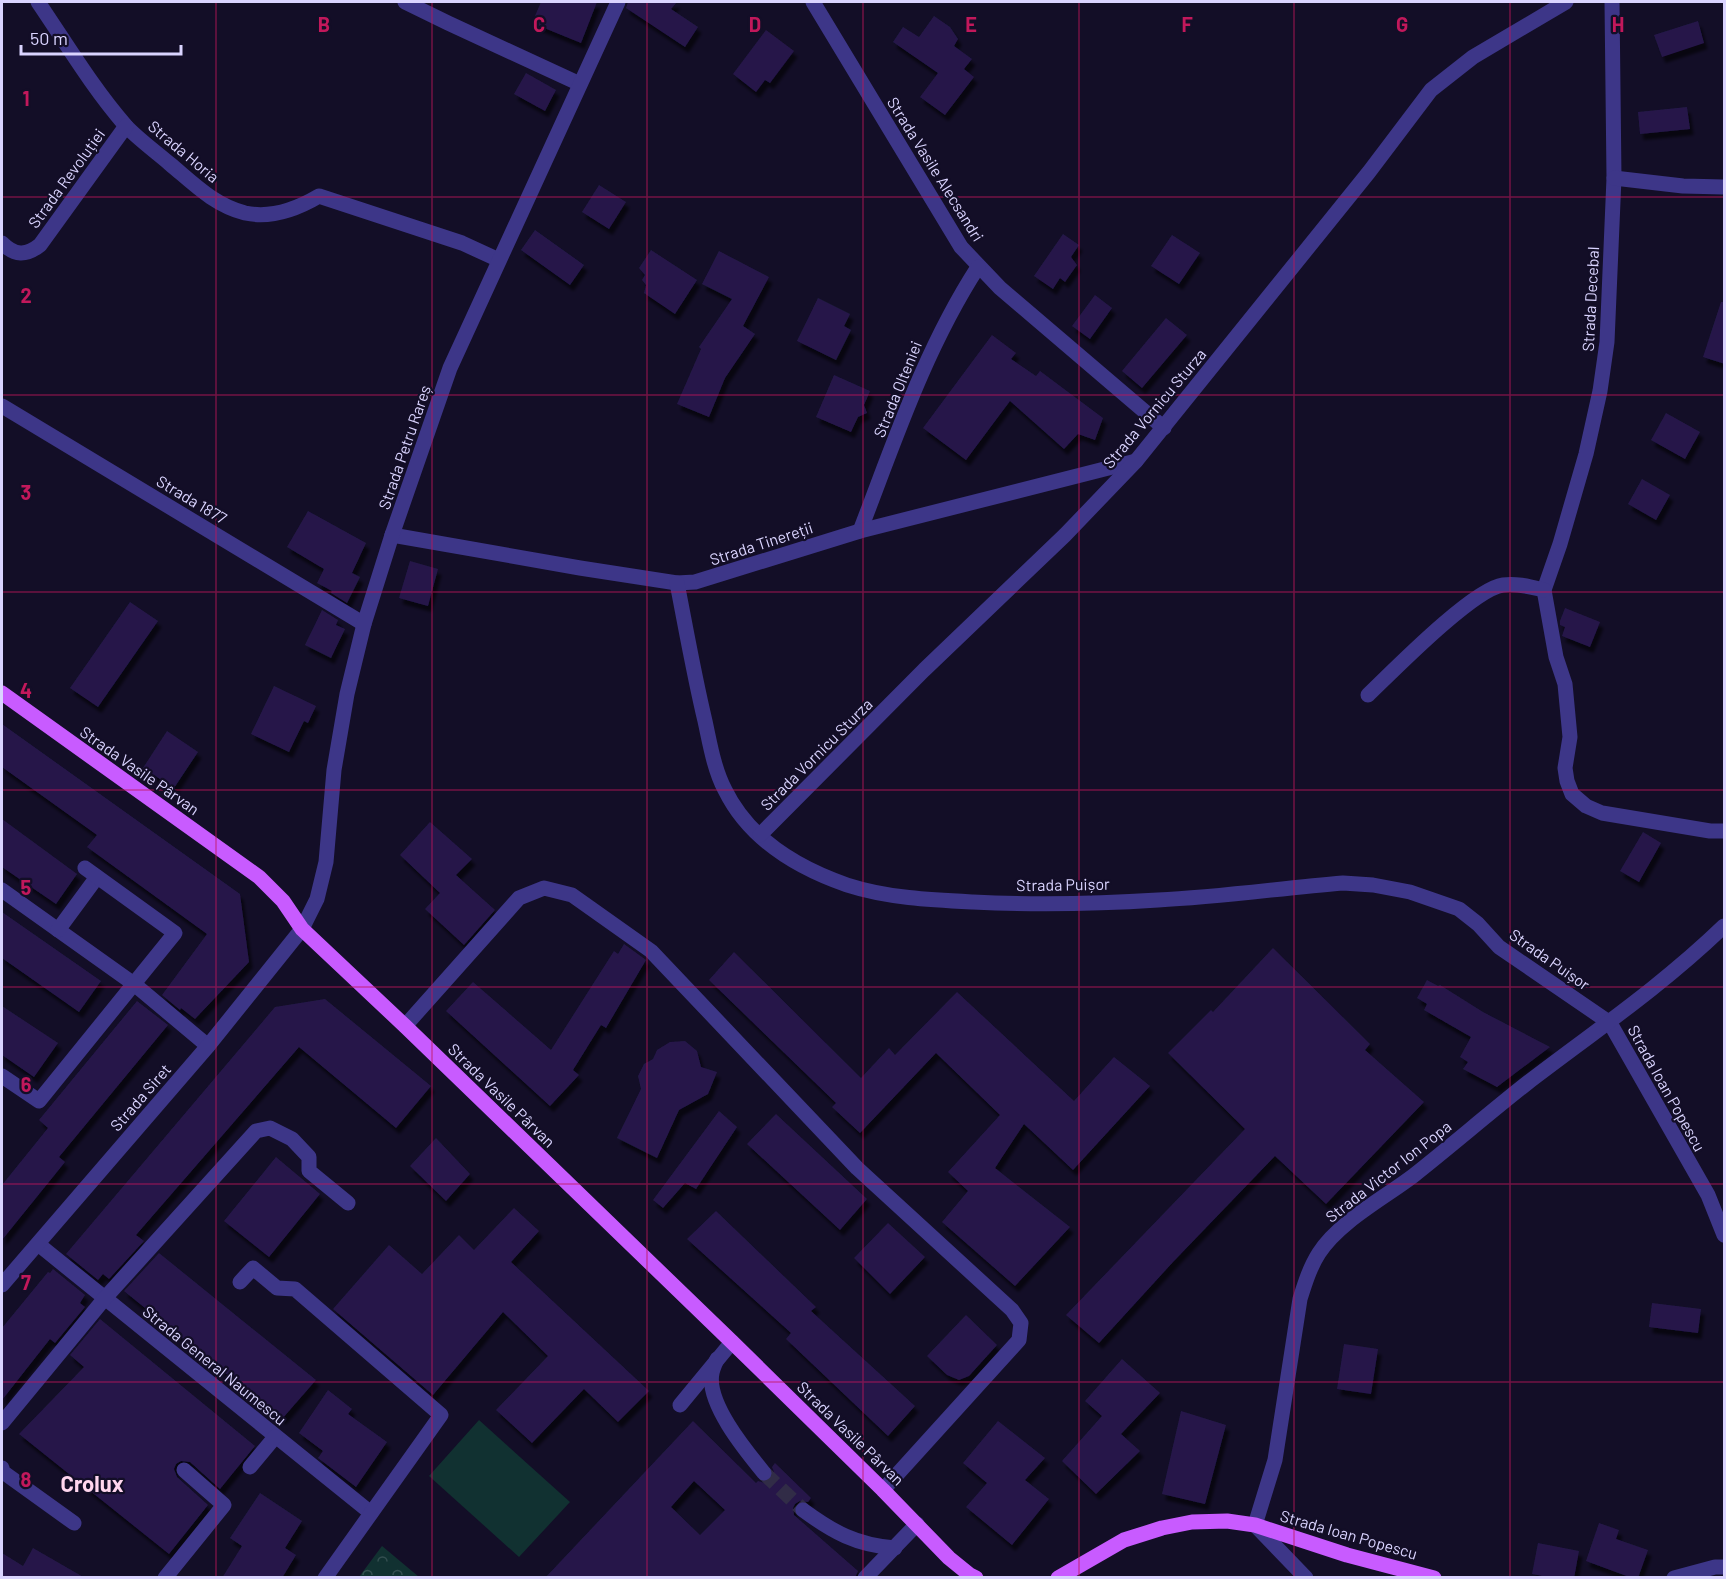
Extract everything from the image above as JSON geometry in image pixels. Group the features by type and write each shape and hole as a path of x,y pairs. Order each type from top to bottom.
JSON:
{"main road":[{"name":"Strada Vasile Pârvan","path":"2,693 259,877 283,901 302,929 732,1342 949,1558 971,1577"},
{"path":"1058,1578 1124,1540 1162,1528 1192,1522 1227,1521 1255,1526"},
{"name":"Strada Ioan Popescu","path":"1255,1526 1347,1555 1434,1578"}],"street":[{"name":"Strada Horia","path":"38,2 89,78 126,126 202,193 225,206 247,213 272,214 297,209 319,196 462,243 499,260"},
{"path":"405,2 580,84"},
{"name":"Strada Petru Rareș","path":"302,929 317,899 326,861 334,770 347,694 364,624 392,535 450,368 618,2"},
{"name":"Strada Vasile Alecsandri","path":"813,2 961,247 978,267 1032,317 1164,428"},
{"name":"Strada Vornicu Sturza","path":"760,835 924,670 1065,535 1136,461 1369,172 1431,90 1473,57 1566,2"},
{"name":"Strada Decebal","path":"1612,2 1614,178 1607,342 1600,391 1586,454 1544,590 1556,657 1565,684 1570,737 1565,768 1572,794 1586,806 1602,813 1710,831 1725,831"},
{"name":"Strada Revoluției","path":"2,243 18,253 30,253 40,245 126,126"},
{"path":"1614,178 1683,186 1725,187"},
{"name":"Strada Olteniei","path":"860,531 930,354 954,304 978,267"},
{"name":"Strada 1877","path":"2,406 364,624"},
{"name":"Strada Tinereții","path":"392,535 484,553 677,583 695,582 715,578 860,531 1136,461"},
{"name":"Strada Puișor","path":"677,583 695,681 715,765 725,790 737,810 760,835 781,854 811,870 848,885 888,895 928,900 1057,904 1170,899 1343,883 1373,885 1410,892 1460,909 1500,947 1610,1023"},
{"path":"1368,695 1438,629 1480,595 1502,585 1523,585 1544,590"},
{"path":"2,1076 39,1101 175,933 91,873 58,930"},
{"path":"405,1026 519,898 544,888 572,895 651,951 857,1168 1012,1310 1021,1323 1019,1340 883,1490"},
{"path":"2,890 134,984 208,1046"},
{"name":"Strada Victor Ion Popa","path":"1255,1526 1275,1460 1300,1299 1307,1276 1319,1252 1342,1228 1413,1176 1527,1084 1676,971 1725,926"},
{"name":"Strada Siret","path":"2,1285 208,1046 302,929"},
{"name":"Strada Ioan Popescu","path":"1610,1023 1708,1195 1725,1235"},
{"path":"2,1423 105,1298 256,1131 270,1128 292,1139 309,1157 309,1171 348,1203"},
{"name":"Strada General Naumescu","path":"38,1244 371,1513"},
{"path":"240,1282 253,1268 277,1288 295,1289 441,1415 325,1578"},
{"path":"680,1406 732,1342"},
{"path":"717,1359 711,1374 717,1403 742,1446 764,1473"},
{"path":"250,1467 275,1437"},
{"path":"2,1468 3,1472 74,1523"},
{"path":"165,1578 224,1505 184,1470"},
{"path":"803,1510 848,1539 895,1548"},
{"path":"866,1578 917,1524"},
{"path":"1255,1526 1306,1578"},
{"path":"1674,1578 1715,1567 1725,1567"}],"green space":[{"path":"479,1420 570,1502 519,1557 429,1476"},
{"path":"382,1546 419,1577 359,1577"}],"building":[{"path":"541,2 597,2 581,43 532,23"},
{"path":"628,2 677,2 671,9 698,27 685,47 626,8"},
{"path":"934,16 950,27 958,39 954,46 972,59 964,69 974,77 945,115 920,97 938,73 893,42 903,27 919,37"},
{"path":"1698,21 1704,43 1662,57 1654,35"},
{"path":"766,30 794,51 770,83 765,80 756,92 733,74"},
{"path":"526,73 556,90 545,111 514,94"},
{"path":"1687,107 1690,129 1640,134 1638,112"},
{"path":"599,185 626,202 609,229 582,212"},
{"path":"535,230 584,265 570,285 521,250"},
{"path":"1063,234 1079,245 1071,257 1077,265 1065,282 1060,278 1053,289 1034,276"},
{"path":"1172,235 1200,253 1179,284 1151,266"},
{"path":"651,250 697,280 675,314 644,293 646,285 642,280 645,275 639,268"},
{"path":"719,251 769,277 743,326 755,334 725,378 709,417 677,404 701,349 699,347 732,299 702,284"},
{"path":"1095,295 1112,308 1090,339 1072,326"},
{"path":"818,298 850,314 844,326 851,330 836,360 797,341"},
{"path":"1721,302 1725,302 1725,364 1703,357"},
{"path":"1166,318 1187,335 1142,388 1122,371"},
{"path":"992,335 1016,353 1011,359 1036,376 1040,371 1103,418 1095,440 1078,434 1064,449 1010,401 966,460 923,428"},
{"path":"834,375 870,391 864,405 867,413 858,417 851,432 816,417"},
{"path":"1666,413 1700,432 1685,459 1651,440"},
{"path":"1642,479 1670,495 1656,520 1628,504"},
{"path":"308,511 366,543 352,573 360,577 347,603 317,583 324,569 287,547"},
{"path":"410,561 438,569 428,606 399,598"},
{"path":"130,602 158,621 98,707 70,688"},
{"path":"1565,608 1600,622 1590,647 1562,636 1565,627 1560,625 1560,621"},
{"path":"322,610 338,620 336,625 345,629 331,658 305,645"},
{"path":"274,686 316,706 308,723 304,721 289,752 251,734"},
{"path":"2,724 240,894 249,962 195,1019 162,995 207,934 87,847 97,835 2,767"},
{"path":"167,731 198,752 174,788 143,768"},
{"path":"2,819 77,874 56,904 2,867"},
{"path":"430,822 472,859 456,875 495,910 464,945 425,909 440,893 400,855"},
{"path":"1643,832 1661,843 1639,882 1620,871"},
{"path":"2,912 101,981 79,1012 2,958"},
{"path":"624,944 646,960 606,1028 601,1025 573,1070 579,1075 550,1106 446,1011 473,982 551,1050 614,951 618,954"},
{"path":"1273,948 1370,1044 1365,1050 1424,1102 1326,1204 1275,1156 1099,1343 1066,1315 1245,1129 1168,1053 1211,1010 1213,1012"},
{"path":"734,952 861,1078 889,1048 895,1055 957,992 1074,1101 1114,1057 1150,1086 1073,1170 1024,1124 995,1168 1070,1227 1015,1286 942,1222 968,1191 948,1172 1000,1115 936,1053 860,1133 832,1107 836,1103 709,980"},
{"path":"1427,980 1440,985 1483,1012 1550,1047 1497,1087 1463,1069 1468,1062 1460,1057 1471,1037 1424,1010 1427,1004 1417,998"},
{"path":"325,999 431,1086 396,1128 299,1047 136,1235 144,1241 109,1279 103,1274 98,1280 66,1254 275,1007"},
{"path":"137,1001 168,1025 59,1157 65,1162 2,1240 2,1185 48,1128 39,1120"},
{"path":"2,1006 58,1043 34,1077 2,1055"},
{"path":"685,1041 697,1051 701,1067 717,1072 708,1094 679,1110 657,1158 617,1138 641,1089 638,1076 644,1064 653,1059 657,1050 670,1042"},
{"path":"719,1111 737,1127 696,1189 685,1183 663,1208 653,1200"},
{"path":"776,1114 867,1199 840,1230 747,1144"},
{"path":"436,1138 470,1174 446,1201 410,1166"},
{"path":"276,1157 320,1194 269,1257 224,1221"},
{"path":"514,1208 539,1231 511,1262 649,1391 618,1422 584,1389 532,1443 496,1410 548,1356 503,1312 433,1395 333,1309 389,1245 422,1274 459,1235 474,1250"},
{"path":"716,1211 816,1307 811,1311 915,1406 888,1436 786,1339 791,1333 687,1239"},
{"path":"888,1223 925,1257 890,1294 854,1258"},
{"path":"159,1253 316,1380 282,1419 124,1291"},
{"path":"53,1269 85,1295 80,1303 85,1307 55,1343 50,1339 2,1400 2,1328 48,1272 50,1273"},
{"path":"1652,1303 1701,1309 1698,1333 1649,1327"},
{"path":"966,1315 997,1345 969,1376 959,1380 947,1375 927,1356"},
{"path":"100,1319 255,1446 220,1489 190,1462 181,1461 176,1464 174,1469 177,1477 208,1505 169,1554 19,1434 84,1367 70,1355"},
{"path":"1344,1344 1378,1349 1371,1394 1337,1389"},
{"path":"1122,1359 1160,1393 1121,1434 1140,1451 1096,1494 1062,1461 1102,1416 1085,1401"},
{"path":"328,1390 352,1409 348,1414 387,1442 356,1487 318,1458 323,1451 299,1433"},
{"path":"1181,1411 1226,1425 1205,1504 1162,1494"},
{"path":"693,1421 756,1483 771,1480 774,1472 772,1467 775,1463 811,1498 808,1502 800,1501 795,1504 794,1515 858,1571 855,1578 545,1578","holes":["694,1481 725,1510 700,1535 671,1507"]},
{"path":"998,1421 1045,1458 1025,1480 1049,1499 1012,1545 966,1507 987,1483 963,1463"},
{"path":"260,1493 302,1521 285,1548 296,1555 282,1578 222,1578 242,1546 230,1538"},
{"path":"1599,1523 1619,1530 1616,1539 1648,1550 1638,1578 1632,1578 1586,1561"},
{"path":"1538,1543 1579,1551 1574,1578 1553,1578 1532,1574"},
{"path":"33,1548 85,1578 2,1578 2,1553 23,1566"}],"tunnel":[{"path":"764,1473 803,1510"}],"district":[{"name":"Crolux","path":"92,1483"}]}
